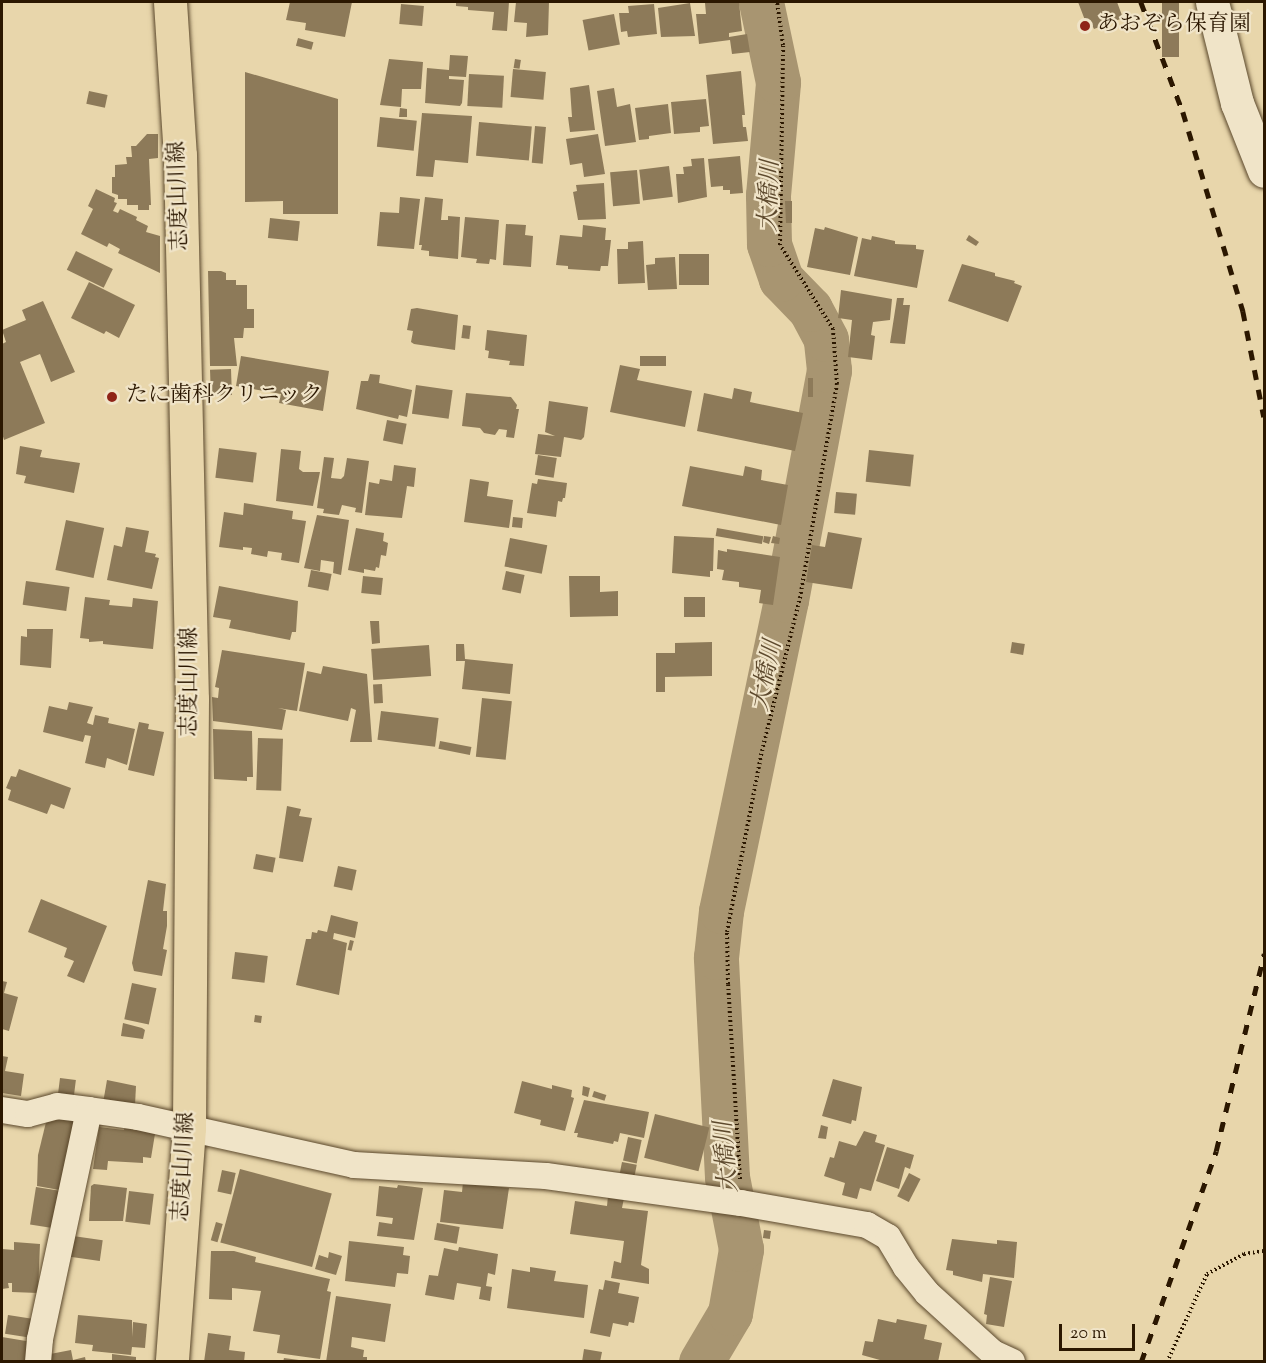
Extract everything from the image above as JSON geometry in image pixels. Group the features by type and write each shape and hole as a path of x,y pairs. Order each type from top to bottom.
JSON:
{"main road":[{"name":"志度山川線","path":"170,2 180,155 192,699 189,1128 172,1362"},
{"path":"1212,2 1237,103 1264,171"}],"street":[{"path":"2,1110 28,1114 57,1106 89,1110 189,1128 354,1165 546,1176 741,1203 867,1225 888,1237 906,1268 927,1293 993,1353 1012,1362"},
{"path":"38,1362 40,1338 89,1110"}],"path":[{"path":"741,1203 727,932 764,740 800,598 837,384 833,329 780,245 783,45 777,2"},
{"path":"1167,1362 1207,1274 1244,1254 1264,1251"}],"building":[{"path":"290,2 352,2 345,37 305,30 306,23 286,20"},
{"path":"456,2 509,2 507,31 492,30 494,12 468,10 468,7 456,6"},
{"path":"516,2 549,2 548,35 526,37 527,23 514,22"},
{"path":"739,2 742,31 729,33 729,37 747,34 750,52 732,54 730,40 699,44 696,14 706,14 705,3"},
{"path":"1078,2 1117,2 1123,18 1094,29 1093,27 1088,28"},
{"path":"1162,2 1179,2 1179,57 1162,57"},
{"path":"690,3 695,36 661,37 658,8"},
{"path":"401,4 424,6 422,26 399,24"},
{"path":"654,4 657,34 628,37 627,31 621,32 619,13 629,13 628,6"},
{"path":"614,14 620,44 589,51 583,20"},
{"path":"298,38 313,42 311,50 296,46"},
{"path":"450,55 468,56 466,77 449,76 449,79 464,80 462,103 460,106 425,103 427,68 449,70"},
{"path":"389,59 423,62 421,89 402,89 401,107 380,105"},
{"path":"515,59 521,60 520,69 514,68"},
{"path":"513,69 546,72 543,100 511,97"},
{"path":"741,71 745,115 742,115 743,127 746,127 748,141 713,144 706,75"},
{"path":"245,72 338,99 338,214 283,214 283,201 245,202"},
{"path":"469,74 504,76 502,108 467,106"},
{"path":"589,85 595,130 570,132 568,117 572,117 570,88"},
{"path":"614,88 617,107 630,104 636,142 605,146 597,91"},
{"path":"89,91 108,95 105,108 86,104"},
{"path":"706,99 709,126 700,127 700,132 674,134 671,102"},
{"path":"668,104 671,133 639,140 635,108"},
{"path":"400,108 407,109 407,117 399,117"},
{"path":"422,113 472,116 468,163 435,160 433,177 416,176"},
{"path":"380,117 417,121 414,151 377,147"},
{"path":"479,122 532,127 529,160 476,156"},
{"path":"535,126 546,127 543,164 532,163"},
{"path":"147,134 158,134 158,158 149,159 151,205 149,205 149,210 138,210 138,205 127,205 127,199 118,199 118,195 112,193 112,177 115,177 115,165 127,164 126,157 132,157 131,146 136,146"},
{"path":"598,134 605,174 584,177 582,163 570,165 566,139"},
{"path":"740,156 743,193 730,194 730,190 723,190 723,186 711,187 708,159"},
{"path":"704,158 707,197 678,203 676,174 684,174 683,167 692,166 691,159"},
{"path":"669,166 673,197 643,200 639,170"},
{"path":"637,170 640,204 613,206 610,172"},
{"path":"604,183 606,219 578,220 573,192 577,191 576,185"},
{"path":"96,189 115,198 114,202 117,203 113,211 118,213 120,209 137,217 136,220 148,226 146,232 160,236 160,273 118,253 120,249 109,243 107,247 81,234 93,209 88,206"},
{"path":"400,197 420,199 414,249 377,246 380,212 399,213"},
{"path":"425,197 443,199 441,220 448,220 448,216 460,217 458,259 429,256 429,251 421,250 422,245 419,245"},
{"path":"785,201 792,201 792,223 786,223"},
{"path":"465,217 499,220 496,260 490,259 489,264 476,263 477,259 461,257"},
{"path":"270,218 300,221 298,241 268,238"},
{"path":"506,224 526,225 525,235 533,236 531,267 503,265"},
{"path":"583,225 606,228 605,240 611,240 608,266 601,266 600,271 568,269 568,266 556,265 560,235 582,237"},
{"path":"825,227 858,237 850,275 807,267 815,228 824,230"},
{"path":"969,235 979,242 976,246 966,240"},
{"path":"872,236 895,241 895,244 916,245 916,249 924,250 917,288 854,276 862,238 871,240"},
{"path":"643,241 645,283 618,284 617,249 628,249 628,242"},
{"path":"76,251 113,269 104,288 67,270"},
{"path":"679,254 709,254 709,285 679,285"},
{"path":"675,257 677,289 648,290 646,265 655,264 655,258"},
{"path":"962,264 995,273 995,276 1015,281 1014,283 1022,286 1008,322 948,301"},
{"path":"208,271 221,271 226,273 226,280 236,280 236,285 247,285 247,309 254,309 254,328 244,328 243,338 234,338 237,366 210,366"},
{"path":"89,282 135,305 119,338 106,331 104,334 71,318"},
{"path":"841,290 892,299 890,320 873,322 871,335 875,336 872,360 848,357 852,320 838,318"},
{"path":"897,298 904,298 903,305 910,305 905,344 890,343"},
{"path":"43,301 75,372 51,382 40,354 20,362 45,423 4,440 2,433 2,344 6,342 2,330 26,320 22,310"},
{"path":"411,309 458,315 455,350 411,342 413,331 407,330"},
{"path":"463,325 471,326 469,339 461,338"},
{"path":"487,330 527,335 524,366 509,365 510,361 488,358 489,351 485,350"},
{"path":"241,356 329,371 323,411 279,403 281,394 236,386"},
{"path":"640,356 666,356 666,366 640,366"},
{"path":"620,365 640,369 637,380 692,391 685,427 610,412"},
{"path":"231,369 232,395 211,396 210,370"},
{"path":"370,374 380,375 379,383 412,390 407,417 399,415 398,419 356,409 361,381 368,381"},
{"path":"808,378 813,378 813,397 808,397"},
{"path":"416,385 453,390 449,419 412,414"},
{"path":"734,388 752,392 750,402 803,413 795,451 697,431 704,393 732,399"},
{"path":"466,393 511,397 517,405 516,409 519,409 514,438 506,437 507,430 499,429 495,435 484,433 480,428 462,426"},
{"path":"549,401 588,407 584,437 581,440 564,437 561,457 535,454 538,434 555,436 545,432"},
{"path":"387,420 407,424 403,444 383,441"},
{"path":"20,446 42,450 40,457 80,463 74,493 24,483 26,476 16,474"},
{"path":"219,448 257,453 253,482 215,478"},
{"path":"281,449 301,451 299,469 303,472 320,472 313,506 276,501"},
{"path":"869,450 914,455 910,487 866,482"},
{"path":"538,455 557,458 554,478 535,475"},
{"path":"324,457 334,458 331,478 341,479 344,476 347,458 369,461 362,513 355,512 356,508 342,505 339,515 323,513 324,509 317,508"},
{"path":"394,465 416,468 414,487 407,486 402,518 365,515 369,482 379,484 380,479 392,481"},
{"path":"690,466 743,476 745,466 762,470 761,480 788,485 781,525 682,506"},
{"path":"470,479 489,482 487,496 513,500 509,528 464,522"},
{"path":"538,479 567,483 565,498 562,502 558,501 556,517 527,513 532,483 537,484"},
{"path":"836,492 857,494 855,515 834,513"},
{"path":"244,503 293,511 292,519 306,521 299,563 281,560 282,553 268,551 267,557 251,554 252,548 243,547 243,550 219,547 224,512 243,515"},
{"path":"317,515 349,520 341,575 333,573 334,562 321,560 320,571 304,568"},
{"path":"513,517 523,518 522,528 512,527"},
{"path":"66,520 104,528 94,578 55,570"},
{"path":"126,527 149,531 145,552 156,554 155,557 159,558 152,589 107,580 114,545 122,547"},
{"path":"356,528 384,533 383,541 388,543 386,556 381,555 379,568 376,567 375,571 364,569 364,573 348,570"},
{"path":"717,528 763,536 762,544 716,536"},
{"path":"828,532 862,538 852,589 806,582 812,545 825,547"},
{"path":"674,536 714,538 713,571 710,571 710,577 672,573"},
{"path":"764,536 771,537 769,544 763,542"},
{"path":"773,536 780,538 779,544 771,543"},
{"path":"510,538 547,545 542,574 504,566"},
{"path":"727,549 780,557 773,605 759,603 761,590 739,587 739,582 722,580 724,570 717,569 718,550 727,552"},
{"path":"311,570 332,574 328,591 308,587"},
{"path":"506,571 525,575 521,594 502,590"},
{"path":"363,576 383,578 381,595 361,593"},
{"path":"569,576 600,576 600,592 618,591 618,616 570,617"},
{"path":"26,581 70,587 66,611 23,605"},
{"path":"219,586 298,601 296,632 292,632 290,640 229,628 231,620 213,617"},
{"path":"85,597 110,600 109,605 132,607 133,598 158,601 153,649 103,644 103,641 89,642 89,639 80,638"},
{"path":"684,597 705,597 705,617 684,617"},
{"path":"370,621 379,621 380,643 372,644"},
{"path":"27,629 53,629 51,668 20,665 21,636 27,637"},
{"path":"712,642 712,676 665,677 665,692 656,692 656,653 675,653 675,643"},
{"path":"1012,642 1025,644 1023,655 1010,653"},
{"path":"456,644 464,644 465,659 513,664 510,694 462,689 465,661 456,661"},
{"path":"429,645 431,676 373,680 371,649"},
{"path":"222,650 305,663 297,711 278,708 286,710 282,730 213,721 212,697 218,698 219,688 215,687"},
{"path":"323,666 367,674 372,742 350,742 356,710 351,708 348,721 299,711 307,671 321,674"},
{"path":"373,684 382,684 383,703 374,703"},
{"path":"482,698 512,701 506,760 476,757"},
{"path":"69,702 93,707 87,723 93,725 95,715 109,718 108,723 135,729 127,765 107,758 105,768 85,763 91,736 85,735 83,742 43,732 49,706 67,710"},
{"path":"381,711 439,718 435,747 377,740"},
{"path":"139,722 149,724 148,729 164,732 154,776 128,770"},
{"path":"213,729 252,731 253,777 247,777 247,781 214,779"},
{"path":"258,738 283,739 281,791 256,790"},
{"path":"440,741 471,747 470,755 438,749"},
{"path":"19,769 71,788 64,809 51,804 47,814 8,800 11,790 6,788 11,776 16,777"},
{"path":"287,806 301,809 299,816 312,818 303,862 279,858"},
{"path":"256,854 276,858 273,873 253,869"},
{"path":"338,866 357,870 352,890 334,887"},
{"path":"148,880 166,884 163,911 167,911 167,926 163,949 167,950 162,976 134,971 132,963"},
{"path":"41,899 107,926 84,983 67,976 74,961 64,957 67,948 28,932"},
{"path":"331,915 358,922 355,938 334,933 333,939 347,943 339,995 296,985 306,939 311,939 312,932 317,933 318,930 327,932"},
{"path":"350,940 354,941 351,951 348,950"},
{"path":"235,952 268,956 264,983 232,979"},
{"path":"2,981 7,982 4,993 18,997 9,1031 2,1029"},
{"path":"132,983 156,988 149,1024 124,1019"},
{"path":"255,1015 262,1016 261,1023 254,1022"},
{"path":"123,1023 145,1030 143,1039 121,1036"},
{"path":"2,1056 8,1057 5,1071 24,1074 21,1096 2,1093"},
{"path":"60,1078 76,1080 74,1098 58,1096"},
{"path":"833,1079 862,1087 856,1121 852,1120 851,1124 822,1116"},
{"path":"107,1080 136,1086 135,1105 103,1103"},
{"path":"522,1081 552,1089 552,1085 572,1090 571,1097 574,1098 565,1131 540,1125 541,1120 514,1113"},
{"path":"583,1086 590,1088 588,1097 582,1095"},
{"path":"594,1091 606,1095 605,1101 592,1097"},
{"path":"584,1100 649,1112 644,1138 620,1133 618,1142 614,1141 613,1144 577,1137 578,1133 574,1133"},
{"path":"655,1114 709,1128 698,1171 644,1158"},
{"path":"47,1118 78,1121 65,1191 37,1186 38,1155"},
{"path":"125,1125 156,1128 151,1158 143,1157 143,1163 108,1161 107,1170 93,1169 99,1127 124,1130"},
{"path":"821,1125 828,1127 826,1139 818,1138"},
{"path":"864,1131 877,1135 875,1142 885,1145 871,1191 860,1188 857,1199 842,1195 845,1183 824,1176 830,1157 834,1158 839,1141 856,1146"},
{"path":"628,1137 642,1140 637,1163 623,1160"},
{"path":"887,1147 914,1155 910,1169 905,1167 899,1189 876,1181"},
{"path":"622,1162 637,1165 634,1177 620,1174"},
{"path":"240,1169 332,1194 312,1267 220,1242"},
{"path":"222,1170 236,1173 231,1194 217,1192"},
{"path":"909,1173 921,1179 909,1202 897,1196"},
{"path":"463,1182 509,1188 503,1229 440,1222 444,1190 462,1192"},
{"path":"94,1184 127,1188 123,1221 89,1221 91,1186"},
{"path":"398,1185 423,1188 414,1240 377,1236 379,1222 392,1224 393,1218 376,1216 379,1186 397,1188"},
{"path":"36,1187 60,1191 54,1228 30,1225"},
{"path":"129,1191 154,1194 150,1225 125,1222"},
{"path":"608,1196 624,1198 622,1208 648,1211 641,1265 649,1269 649,1284 611,1278 614,1261 621,1263 624,1241 570,1234 575,1201 607,1206"},
{"path":"216,1222 223,1224 217,1242 211,1240"},
{"path":"437,1223 460,1227 457,1244 434,1240"},
{"path":"764,1230 771,1231 770,1239 763,1238"},
{"path":"73,1236 103,1240 100,1261 70,1257"},
{"path":"952,1239 997,1244 997,1240 1017,1242 1014,1278 983,1274 982,1282 953,1275 953,1271 946,1270"},
{"path":"349,1241 404,1247 403,1255 410,1256 408,1274 397,1273 395,1287 345,1281"},
{"path":"14,1242 40,1244 38,1293 12,1292 12,1283 8,1283 9,1288 2,1289 2,1249 14,1250"},
{"path":"459,1247 498,1254 495,1275 488,1273 486,1286 492,1287 490,1301 479,1299 481,1287 457,1283 454,1300 425,1295 429,1275 438,1276 444,1248 458,1251"},
{"path":"211,1251 234,1251 256,1257 255,1262 330,1279 327,1291 331,1292 320,1359 277,1353 280,1335 253,1331 261,1291 232,1288 232,1300 209,1299"},
{"path":"329,1252 342,1256 336,1275 315,1269 319,1255 328,1258"},
{"path":"530,1267 556,1271 554,1281 588,1285 584,1318 507,1308 512,1269 530,1272"},
{"path":"990,1277 1012,1281 1004,1327 986,1324 987,1315 984,1314"},
{"path":"605,1280 620,1283 618,1293 639,1297 634,1323 629,1322 628,1326 613,1323 610,1337 590,1333 599,1289 603,1290"},
{"path":"336,1296 391,1304 385,1342 352,1337 351,1347 364,1350 363,1357 367,1357 367,1362 326,1362"},
{"path":"8,1315 34,1319 31,1338 5,1334"},
{"path":"78,1315 132,1320 132,1337 133,1322 147,1324 145,1348 132,1347 131,1355 92,1351 93,1345 75,1343"},
{"path":"878,1319 896,1323 897,1319 927,1325 924,1339 942,1343 938,1362 887,1362 862,1355 865,1341 873,1342"},
{"path":"208,1333 231,1336 229,1350 245,1352 244,1362 204,1362"},
{"path":"2,1337 32,1342 29,1362 2,1362"},
{"path":"584,1349 602,1352 600,1362 582,1362"},
{"path":"71,1350 73,1360 85,1357 86,1362 46,1362 45,1355"},
{"path":"112,1354 136,1357 136,1362 112,1362"},
{"path":"284,1358 299,1360 299,1362 283,1362"}],"waterway":[{"name":"大橋川","path":"701,1362 730,1313 741,1249 727,1177 716,957 721,911 786,600 829,370 826,339 810,309 781,279 769,244 768,195 778,82 761,2"}],"railway":[{"path":"1141,2 1183,112 1243,311 1264,417"},
{"path":"1141,1362 1216,1151 1264,954"}],"place":[{"name":"あおぞら保育園","path":"1085,26"},
{"name":"たに歯科クリニック","path":"112,397"}]}
